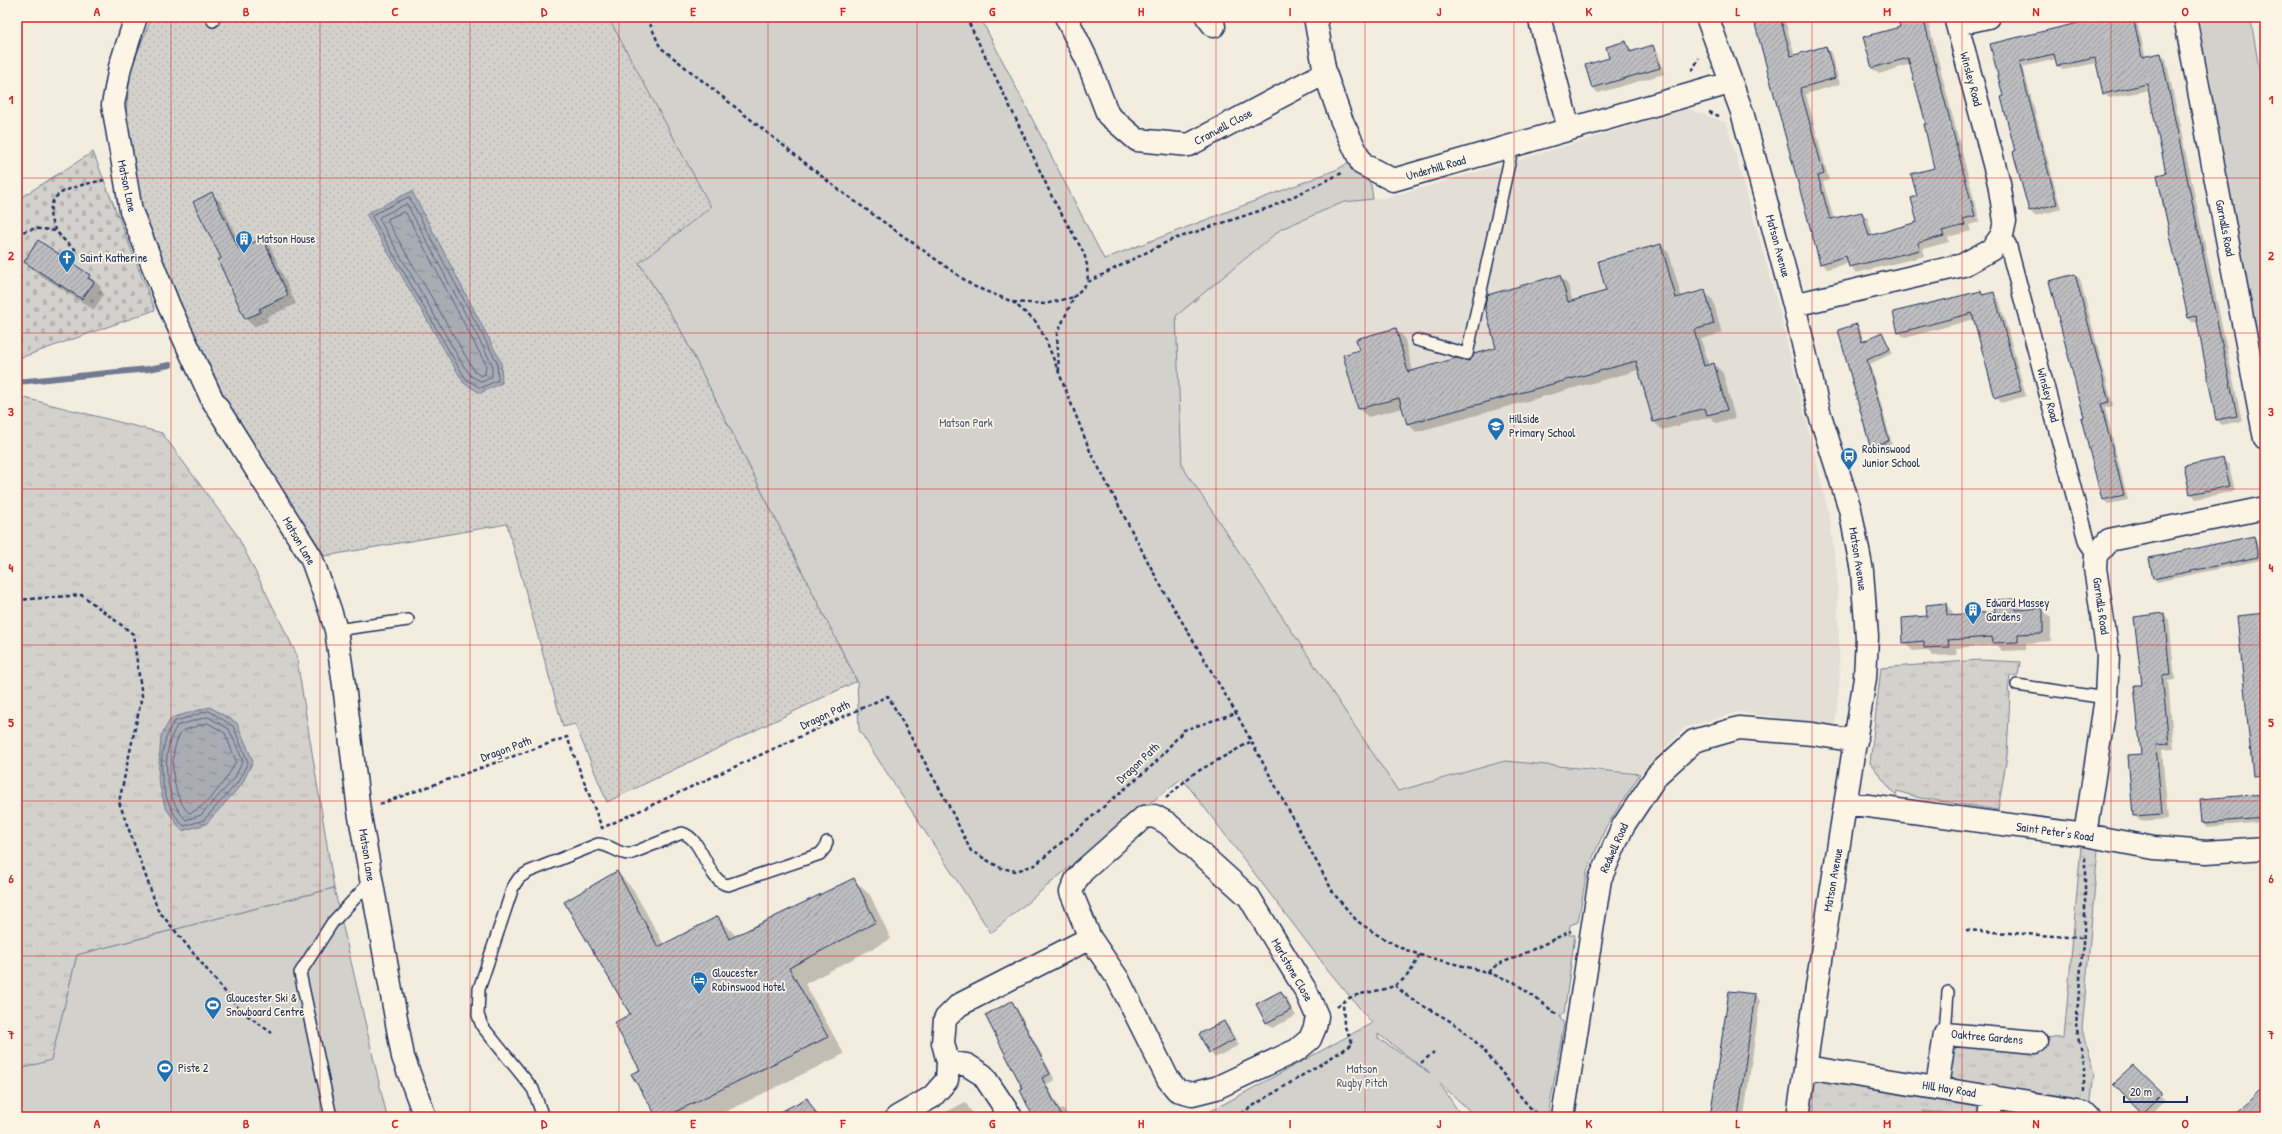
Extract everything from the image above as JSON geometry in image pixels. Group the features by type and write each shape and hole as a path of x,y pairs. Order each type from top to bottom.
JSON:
{"street":[{"name":"Matson Lane","path":"136,17 120,66 113,105 131,211 169,306 208,392 311,557 336,630 359,811 403,1057 425,1117"},
{"name":"Cranwell Close","path":"1066,17 1087,60 1108,115 1137,140 1188,145 1324,73"},
{"path":"1316,17 1324,73 1341,119 1362,164"},
{"path":"1539,17 1569,129"},
{"name":"Matson Avenue","path":"1707,17 1730,83 1742,112 1794,305 1820,412 1850,508 1862,571 1867,637 1866,671 1798,1117"},
{"path":"1956,21 1988,17"},
{"name":"Garnalls Road","path":"2185,17 2265,439"},
{"name":"Winsley Road","path":"1956,21 1999,183 2005,221 2002,235 2008,245 2087,542 2096,555"},
{"name":"Underhill Road","path":"1362,164 1393,180 1730,83"},
{"path":"1794,305 1963,265 1992,249 2002,235"},
{"path":"2096,555 2109,540 2265,508"},
{"name":"Garnalls Road","path":"2085,835 2106,698 2108,655 2095,568 2096,555"},
{"name":"Redwell Road","path":"1563,1117 1600,879 1623,826 1657,775 1694,741 1739,728 1813,734 1856,740"},
{"name":"Saint Peter's Road","path":"1846,803 2085,835 2154,848 2207,852 2265,848"},
{"name":"Marlstone Close","path":"1154,816 1167,823 1249,897 1314,1006 1317,1016 1315,1027 1310,1039 1296,1050 1216,1088 1192,1094 1177,1090 1168,1079 1118,979 1090,938 1071,892 1076,880 1144,817 1154,816"},
{"path":"897,1117 932,1097 946,1080 948,1062 943,1043 945,1019 959,1005 1090,938"},
{"name":"Oaktree Gardens","path":"1937,1087 1945,1034 2036,1042"},
{"path":"948,1062 967,1065 983,1075 1011,1117"},
{"name":"Hill Hay Road","path":"1806,1067 1937,1087 1991,1106 2087,1114"}],"lane":[{"path":"1417,340 1467,354 1513,145"},
{"path":"336,630 408,620"},
{"path":"2017,685 2106,698"},
{"path":"543,1117 533,1089 482,1026 478,1015 479,989 508,900 513,887 519,878 528,872 598,844 610,845 621,853 630,854 682,833 691,836 720,882 728,885 820,854 825,848 827,842"},
{"path":"332,1117 300,973 332,922 371,881"},
{"path":"1945,1034 1948,992"}],"path":[{"path":"647,17 660,47 839,190 973,286 1013,302 1045,304 1074,297"},
{"path":"966,17 1016,117 1053,199 1084,253 1087,265 1088,282"},
{"path":"1688,95 1692,105 1723,118"},
{"path":"1059,373 1057,334 1074,297 1088,282 1171,240 1271,207 1362,164"},
{"path":"76,250 56,231 50,213 57,196 81,185 124,175"},
{"path":"17,235 26,229 34,228 56,231"},
{"path":"1013,302 1036,322 1046,340 1090,451 1158,581 1236,713 1250,742 1334,894 1363,927 1401,948 1419,955 1488,973 1514,982 1530,992 1554,1014 1577,1024"},
{"path":"17,600 82,595 133,634 142,696 119,802 158,910 240,1010 272,1033"},
{"name":"Dragon Path","path":"359,811 567,737 602,828 888,696 948,804 971,851 1001,868 1016,871 1035,865 1154,764 1184,730 1236,713"},
{"path":"1154,816 1156,806 1193,774 1250,742"},
{"path":"2085,835 2084,938 2076,1026 2084,1068 2087,1114"},
{"path":"1488,973 1498,964 1517,957 1548,940 1594,923"},
{"path":"1966,930 2084,938"},
{"path":"1343,1001 1357,995 1387,990 1414,968 1419,955"},
{"path":"1395,985 1406,997 1438,1013 1460,1029 1483,1049 1523,1101 1539,1117"},
{"path":"1421,1063 1434,1052"}],"shaded area":[{"name":"Hillside Primary School","path":"1687,108 1727,123 1779,309 1829,514 1837,574 1840,679 1835,726 1738,712 1686,727 1640,774 1505,761 1398,791 1182,466 1175,316 1281,229 1344,202 1390,197 1573,144"}],"green space":[{"path":"152,17 608,17 711,207 639,263 680,329 857,681 607,802 575,724 563,727 507,524 325,556 214,396 150,250 138,198 125,120 131,68"},
{"name":"Matson Park","path":"608,17 980,17 1104,259 1338,169 1351,161 1371,185 1373,199 1344,202 1281,229 1176,316 1182,466 1398,791 1505,761 1640,774 1606,827 1587,871 1578,922 1570,925 1569,935 1575,935 1564,1014 1561,1014 1560,1018 1564,1023 1549,1111 1541,1117 1476,1117 1439,1082 1462,1117 1200,1117 1372,1023 1328,970 1182,778 1090,850 991,933 859,730 857,681 680,329 639,263 613,28","holes":["1378,1034 1430,1073 1378,1038"]},
{"path":"2185,17 2250,17 2252,26 2265,105 2265,439"},
{"path":"93,152 155,310 17,359 17,200"},
{"path":"17,396 162,433 237,535 296,653 334,888 77,955 51,1061 17,1070"},
{"path":"1979,660 2020,662 2018,675 2010,676 2008,692 2010,693 2007,756 1998,810 1920,798 1897,791 1896,796 1870,763 1881,668"},
{"path":"2082,835 2099,838 2082,1030 2094,1072 2089,1117 1798,1117 1806,1067 1937,1087 1945,1034 2064,1038"},
{"name":"Gloucester Ski & Snowboard Centre","path":"334,888 387,1117 17,1117 17,1070 51,1060 77,955"}],"water":[{"path":"412,191 501,362 502,383 480,393 464,383 366,214"},
{"path":"210,707 237,723 253,761 242,784 206,824 182,831 165,807 158,778 161,736 171,718"}],"building":[{"path":"1753,17 1780,17 1791,56 1826,46 1835,78 1800,88 1824,174 1818,176 1830,219 1862,212 1869,236 1917,222 1911,198 1917,196 1911,174 1934,168 1924,124 1926,124 1908,58 1872,68 1863,37 1900,27 1897,17 1923,17 1975,216 1963,219 1965,225 1942,231 1944,236 1918,243 1920,250 1849,267 1846,256 1820,264"},
{"path":"2103,17 2133,17 2142,57 2161,53 2237,416 2216,420 2196,316 2188,318 2157,175 2166,173 2147,84 2103,94 2095,58 2057,66 2054,54 2019,62 2057,204 2029,211 2013,152 2015,151 2001,97 2003,96 1990,44"},
{"path":"1626,41 1630,52 1653,45 1660,68 1592,88 1585,65 1609,58 1606,47"},
{"name":"Matson House","path":"212,192 239,249 263,238 288,295 259,309 261,312 245,319 218,260 221,258 193,202"},
{"name":"Saint Katherine","path":"38,240 90,275 88,278 94,282 82,299 24,262"},
{"path":"1661,244 1676,298 1705,290 1714,324 1694,330 1704,366 1714,363 1727,410 1707,415 1705,408 1653,422 1636,361 1407,424 1399,398 1358,409 1343,355 1359,350 1356,339 1396,328 1408,372 1457,358 1469,361 1474,354 1496,348 1485,307 1487,295 1560,275 1568,302 1606,291 1598,261"},
{"path":"2075,274 2109,402 2101,404 2124,495 2102,500 2081,418 2084,417 2049,281"},
{"path":"1981,291 1982,295 1994,292 2021,391 1995,398 1972,313 1898,333 1893,312"},
{"path":"1857,324 1862,342 1882,332 1890,349 1867,360 1889,441 1870,446 1838,330"},
{"path":"2223,458 2230,486 2190,494 2184,466"},
{"path":"2254,536 2258,557 2153,579 2149,558"},
{"name":"Edward Massey Gardens","path":"2015,599 2016,610 2043,608 2043,633 2018,634 2018,642 1993,643 1992,637 1948,640 1949,647 1924,648 1924,641 1903,643 1902,618 1927,616 1926,605 1946,603 1947,615 1995,612 1994,600"},
{"path":"2164,613 2170,675 2162,676 2169,744 2156,745 2162,814 2133,816 2128,755 2141,754 2134,685 2142,685 2134,617"},
{"path":"2265,613 2265,775 2253,776 2237,616"},
{"path":"2265,794 2265,818 2202,823 2200,799"},
{"name":"Gloucester Robinswood Hotel","path":"617,871 658,947 718,916 729,939 854,878 876,922 789,968 828,1037 665,1117 657,1117 631,1074 640,1070 614,1023 630,1014 564,902"},
{"path":"1281,991 1291,1010 1266,1023 1256,1004"},
{"path":"1729,991 1755,994 1738,1117 1710,1117"},
{"path":"1012,1001 1050,1074 1042,1078 1062,1117 1033,1117 1020,1090 1023,1089 985,1015"},
{"path":"1224,1021 1234,1040 1209,1053 1199,1034"},
{"path":"2133,1066 2162,1094 2142,1114 2113,1084"},
{"path":"2265,1085 2265,1117 2231,1117 2249,1101"},
{"path":"807,1098 818,1117 771,1117"}],"waterway":[{"path":"17,382 148,369 170,365"}],"place":[{"name":"Matson House","path":"244,254"},
{"name":"Saint Katherine","path":"67,273"},
{"name":"Hillside Primary School","path":"1496,441"},
{"name":"Robinswood Junior School","path":"1849,471"},
{"name":"Edward Massey Gardens","path":"1973,625"},
{"name":"Gloucester Robinswood Hotel","path":"699,995"},
{"name":"Gloucester Ski & Snowboard Centre","path":"213,1020"},
{"name":"Piste 2","path":"165,1083"}],"park label":[{"name":"Matson Rugby Pitch","path":"1362,1076"}]}
